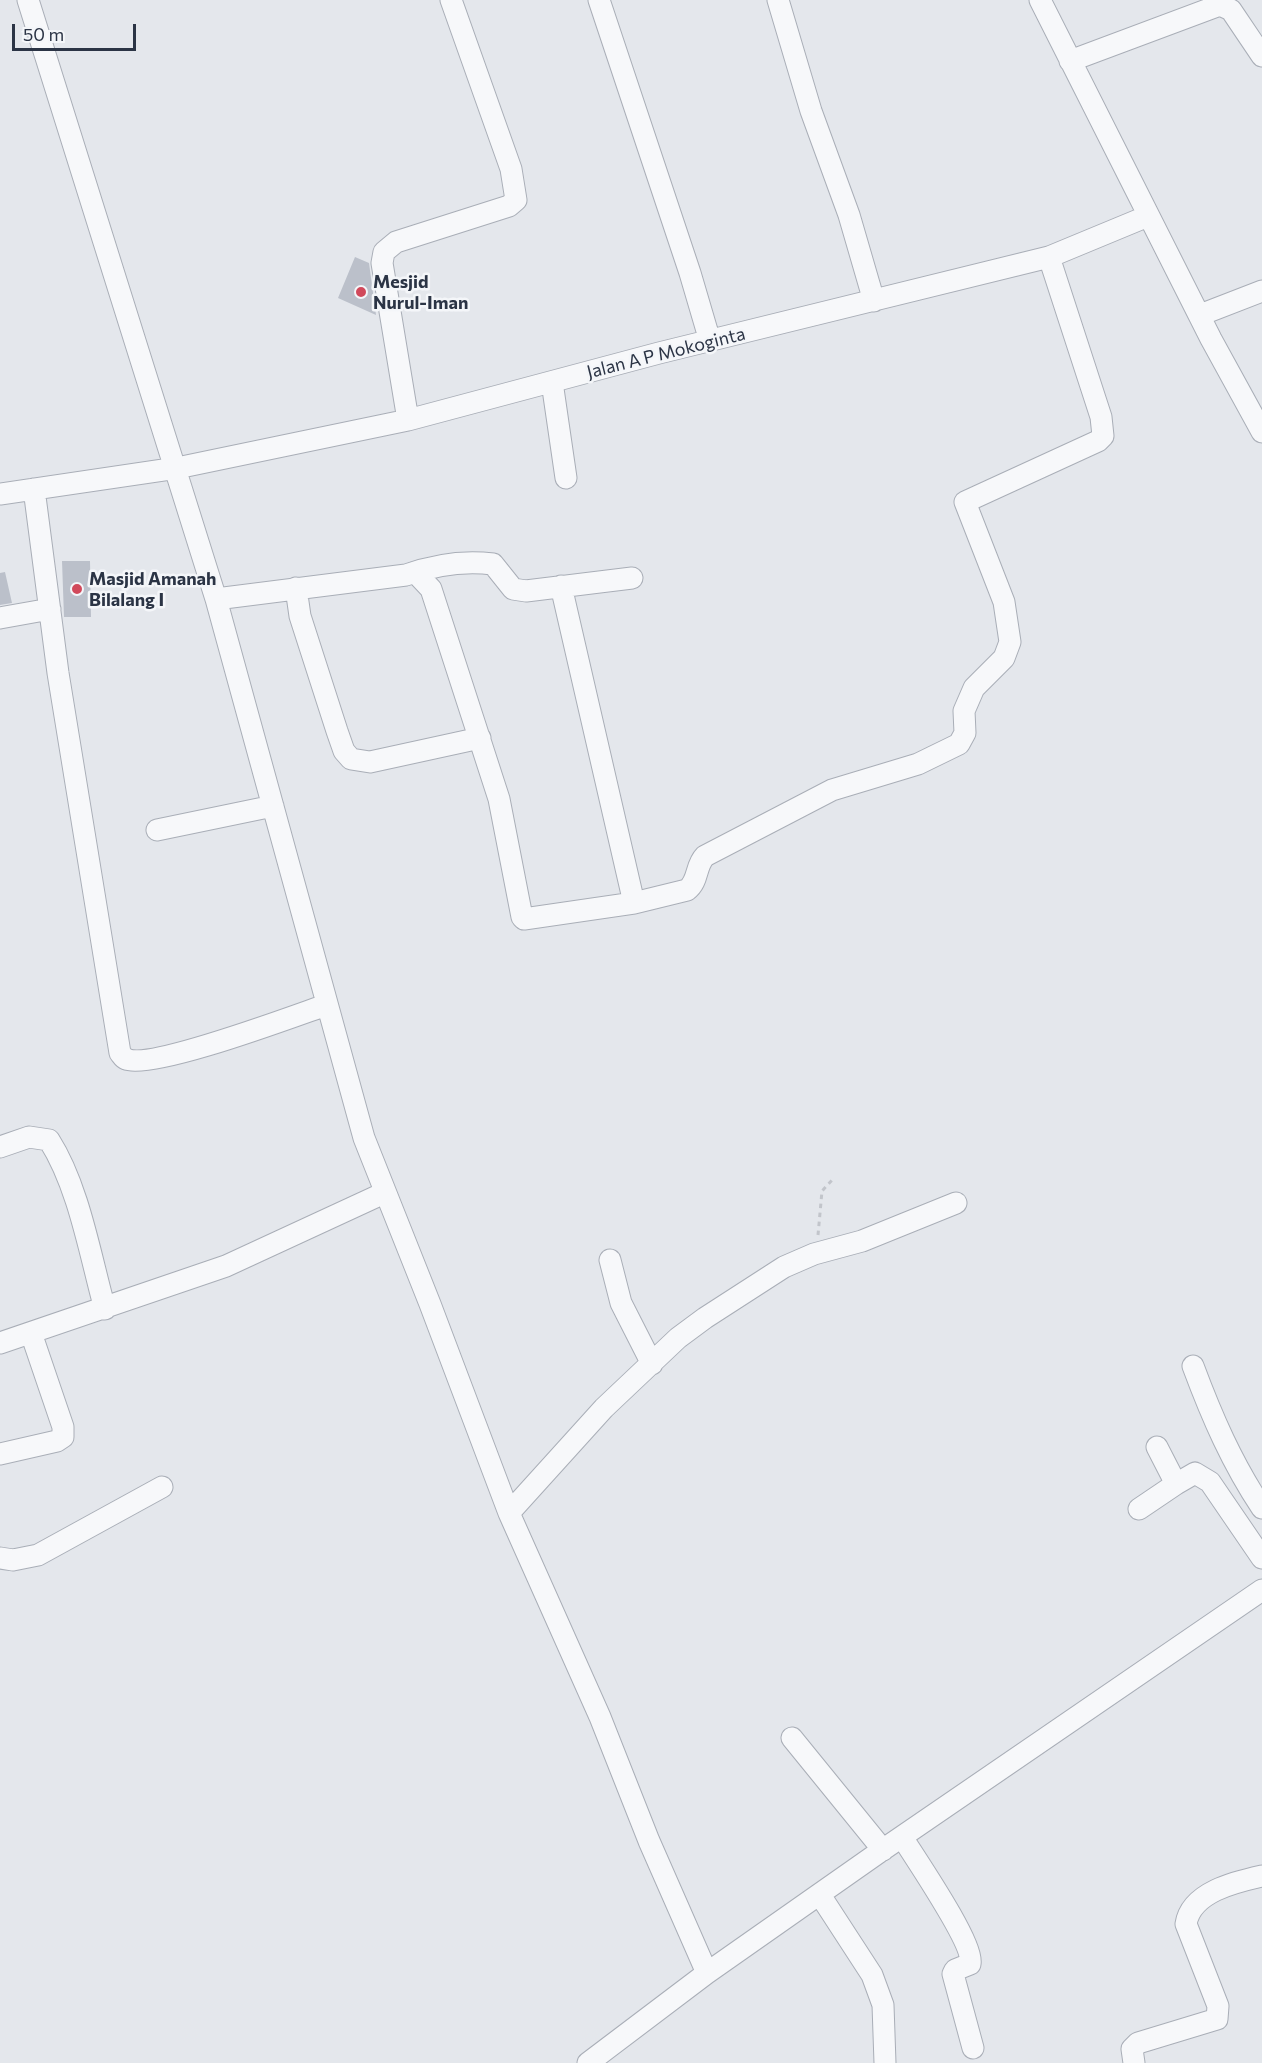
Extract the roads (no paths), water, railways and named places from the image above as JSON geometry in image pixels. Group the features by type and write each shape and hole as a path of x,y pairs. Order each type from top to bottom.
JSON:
{"street":[{"path":"28,0 177,468 216,599 364,1138 509,1513 600,1717 649,1841 707,1973"},
{"path":"408,420 382,263 384,252 396,242 509,206 516,200 511,169 451,0"},
{"path":"599,0 690,273 710,341"},
{"path":"778,0 811,111 849,215 874,301"},
{"path":"1040,0 1148,216 1262,432"},
{"path":"1070,61 1220,5 1231,10 1262,56"},
{"name":"Jalan A P Mokoginta","path":"0,494 177,468 408,420 710,341 1049,257 1148,216"},
{"path":"416,572 431,589 480,738 500,804 522,917 524,919 634,903 687,890 693,885 699,862 705,856 832,790 918,764 959,744 963,738 964,711 974,688 1004,658 1010,642 1004,602 965,502 1098,441 1103,436 1101,417 1049,257"},
{"path":"1200,315 1262,291"},
{"path":"552,382 566,477"},
{"path":"34,489 109,1001 121,1056 132,1060 145,1060 185,1051 326,1005"},
{"path":"216,599 416,572 426,566 487,563 496,567 513,589 526,591 632,578"},
{"path":"561,586 634,903"},
{"path":"296,588 300,616 344,751 351,759 370,762 480,738"},
{"path":"0,618 50,609"},
{"path":"157,830 273,806"},
{"path":"0,1147 29,1137 49,1140 60,1157 69,1183 105,1309"},
{"path":"0,1343 226,1266 384,1193"},
{"path":"509,1513 585,1428 678,1338 705,1318 784,1267 814,1254 862,1241 956,1203"},
{"path":"610,1260 621,1303 652,1364"},
{"path":"0,1454 30,1448 63,1437 63,1427 31,1333"},
{"path":"1193,1366 1214,1423 1239,1473 1262,1508"},
{"path":"1157,1448 1176,1484"},
{"path":"1139,1509 1195,1473 1210,1482 1262,1558"},
{"path":"0,1558 13,1560 38,1555 162,1488"},
{"path":"588,2063 707,1973 1262,1590"},
{"path":"792,1738 883,1850"},
{"path":"902,1837 960,1929 971,1958 970,1964 955,1970 953,1974 973,2048"},
{"path":"1134,2063 1132,2049 1138,2043 1216,2019 1218,2006 1186,1924 1188,1913 1197,1903 1225,1886 1262,1876"},
{"path":"820,1895 872,1975 883,2005 885,2063"}],"place":[{"name":"Mesjid Nurul-Iman","path":"361,292"},
{"name":"Masjid Amanah Bilalang I","path":"77,589"}]}
